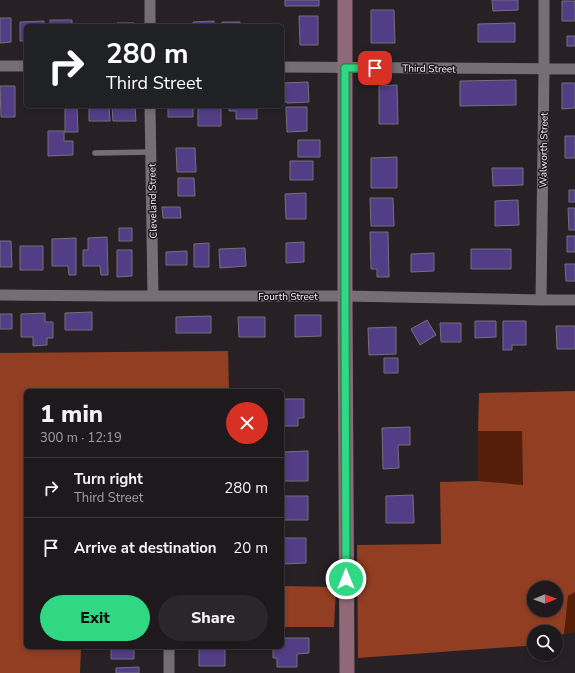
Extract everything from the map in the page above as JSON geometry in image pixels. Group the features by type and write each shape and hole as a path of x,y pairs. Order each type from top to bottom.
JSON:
{"street":[{"path":"150,0 150,24"},
{"path":"345,0 347,673"},
{"name":"Walworth Street","path":"541,300 544,0"},
{"path":"0,66 24,66"},
{"name":"Third Street","path":"284,67 544,70 575,69"},
{"name":"Cleveland Street","path":"150,108 153,296"},
{"name":"Fourth Street","path":"0,295 345,296 575,300"},
{"path":"169,649 170,673"}],"lane":[{"path":"95,153 151,152"}],"shaded area":[{"path":"228,351 229,389 24,389 24,649 81,649 80,673 0,673 0,353"},
{"path":"575,391 575,592 568,596 564,634 563,625 527,625 527,646 525,646 358,658 357,545 441,544 440,482 478,481 523,485 522,431 478,431 479,393"},
{"path":"478,431 522,431 523,485 478,481"},
{"path":"284,586 336,587 334,627 284,627"},
{"path":"575,592 575,632 564,634 568,595"}],"building":[{"path":"285,0 319,0 319,6 285,6"},
{"path":"492,0 518,0 518,10 493,11"},
{"path":"562,1 575,1 575,21 562,21"},
{"path":"371,10 394,10 395,43 371,43"},
{"path":"299,16 318,16 318,45 300,45"},
{"path":"0,18 11,18 11,42 0,43"},
{"path":"50,20 72,20 72,24 50,24"},
{"path":"44,21 44,24 24,24 24,41 20,41 20,22"},
{"path":"214,21 214,24 193,24 193,22"},
{"path":"222,22 240,22 240,24 222,24"},
{"path":"117,23 134,24 117,24"},
{"path":"515,23 515,42 478,42 478,24"},
{"path":"567,36 575,36 575,46 567,46"},
{"path":"516,80 516,105 460,106 460,81"},
{"path":"308,82 309,102 284,102 284,83"},
{"path":"562,83 575,83 575,108 562,109"},
{"path":"397,85 398,124 379,124 379,86"},
{"path":"0,86 15,86 15,117 1,117"},
{"path":"286,107 307,107 307,131 287,132"},
{"path":"65,108 77,108 78,132 64,132 64,141 73,141 73,155 48,156 48,131 65,131"},
{"path":"89,108 109,108 110,121 89,121"},
{"path":"112,108 135,108 136,121 113,121"},
{"path":"168,108 193,108 193,117 168,117"},
{"path":"198,108 221,108 221,126 198,126"},
{"path":"229,108 257,108 257,119 236,119 236,111 229,111"},
{"path":"565,136 575,136 575,158 565,158"},
{"path":"298,140 320,140 320,157 298,157"},
{"path":"176,148 195,148 196,172 177,172"},
{"path":"397,157 397,188 371,188 371,158"},
{"path":"290,161 313,161 313,180 290,180"},
{"path":"492,168 523,168 523,185 493,186"},
{"path":"178,178 194,178 195,196 178,196"},
{"path":"569,190 575,190 575,202 569,202"},
{"path":"306,193 306,219 286,219 285,194"},
{"path":"370,198 393,198 394,226 371,226"},
{"path":"518,200 519,225 495,226 495,201"},
{"path":"162,207 180,207 181,218 163,218"},
{"path":"568,208 575,208 575,230 569,230"},
{"path":"119,228 132,228 132,241 119,241"},
{"path":"370,232 388,232 389,277 377,277 377,269 371,269"},
{"path":"567,236 575,236 575,252 567,252"},
{"path":"107,237 108,275 101,275 100,266 83,266 83,250 88,250 88,238"},
{"path":"76,238 76,275 69,275 68,266 52,266 52,239"},
{"path":"0,241 11,241 12,267 0,267"},
{"path":"304,242 304,262 286,263 286,243"},
{"path":"209,243 209,267 194,267 194,244"},
{"path":"20,246 43,246 43,270 20,270"},
{"path":"245,248 246,266 220,268 219,249"},
{"path":"471,249 511,249 511,269 471,269"},
{"path":"117,250 132,250 132,276 117,277"},
{"path":"187,251 187,265 166,265 166,252"},
{"path":"434,253 434,271 411,272 411,254"},
{"path":"565,264 575,264 575,281 566,281"},
{"path":"92,312 92,330 65,330 65,313"},
{"path":"45,313 45,322 53,322 53,338 47,338 47,345 33,346 33,337 21,337 21,314"},
{"path":"0,314 12,314 12,329 0,329"},
{"path":"295,315 321,315 321,336 295,337"},
{"path":"211,316 211,333 176,333 176,317"},
{"path":"238,317 265,317 265,337 239,337"},
{"path":"427,320 436,335 420,345 411,329"},
{"path":"475,321 496,321 496,337 475,338"},
{"path":"503,321 526,321 526,345 512,345 512,350 503,350"},
{"path":"440,323 461,323 461,342 441,342"},
{"path":"556,326 575,326 575,349 557,349"},
{"path":"396,327 396,354 369,355 368,328"},
{"path":"384,358 398,358 398,373 384,373"},
{"path":"284,399 304,399 304,418 298,418 298,426 284,426"},
{"path":"410,427 410,445 398,445 399,468 383,469 382,428"},
{"path":"308,451 308,481 284,481 284,452"},
{"path":"413,495 414,523 386,523 386,496"},
{"path":"284,496 308,496 308,520 284,520"},
{"path":"284,538 306,538 306,563 284,564"},
{"path":"284,638 309,638 309,653 297,654 297,667 277,667 277,658 273,658 273,649 284,649"},
{"path":"111,649 134,649 134,659 111,659"},
{"path":"199,649 225,649 225,666 199,666"},
{"path":"139,667 139,673 116,673 116,668"}],"route":[{"path":"346,579 345,68 375,68"}]}
